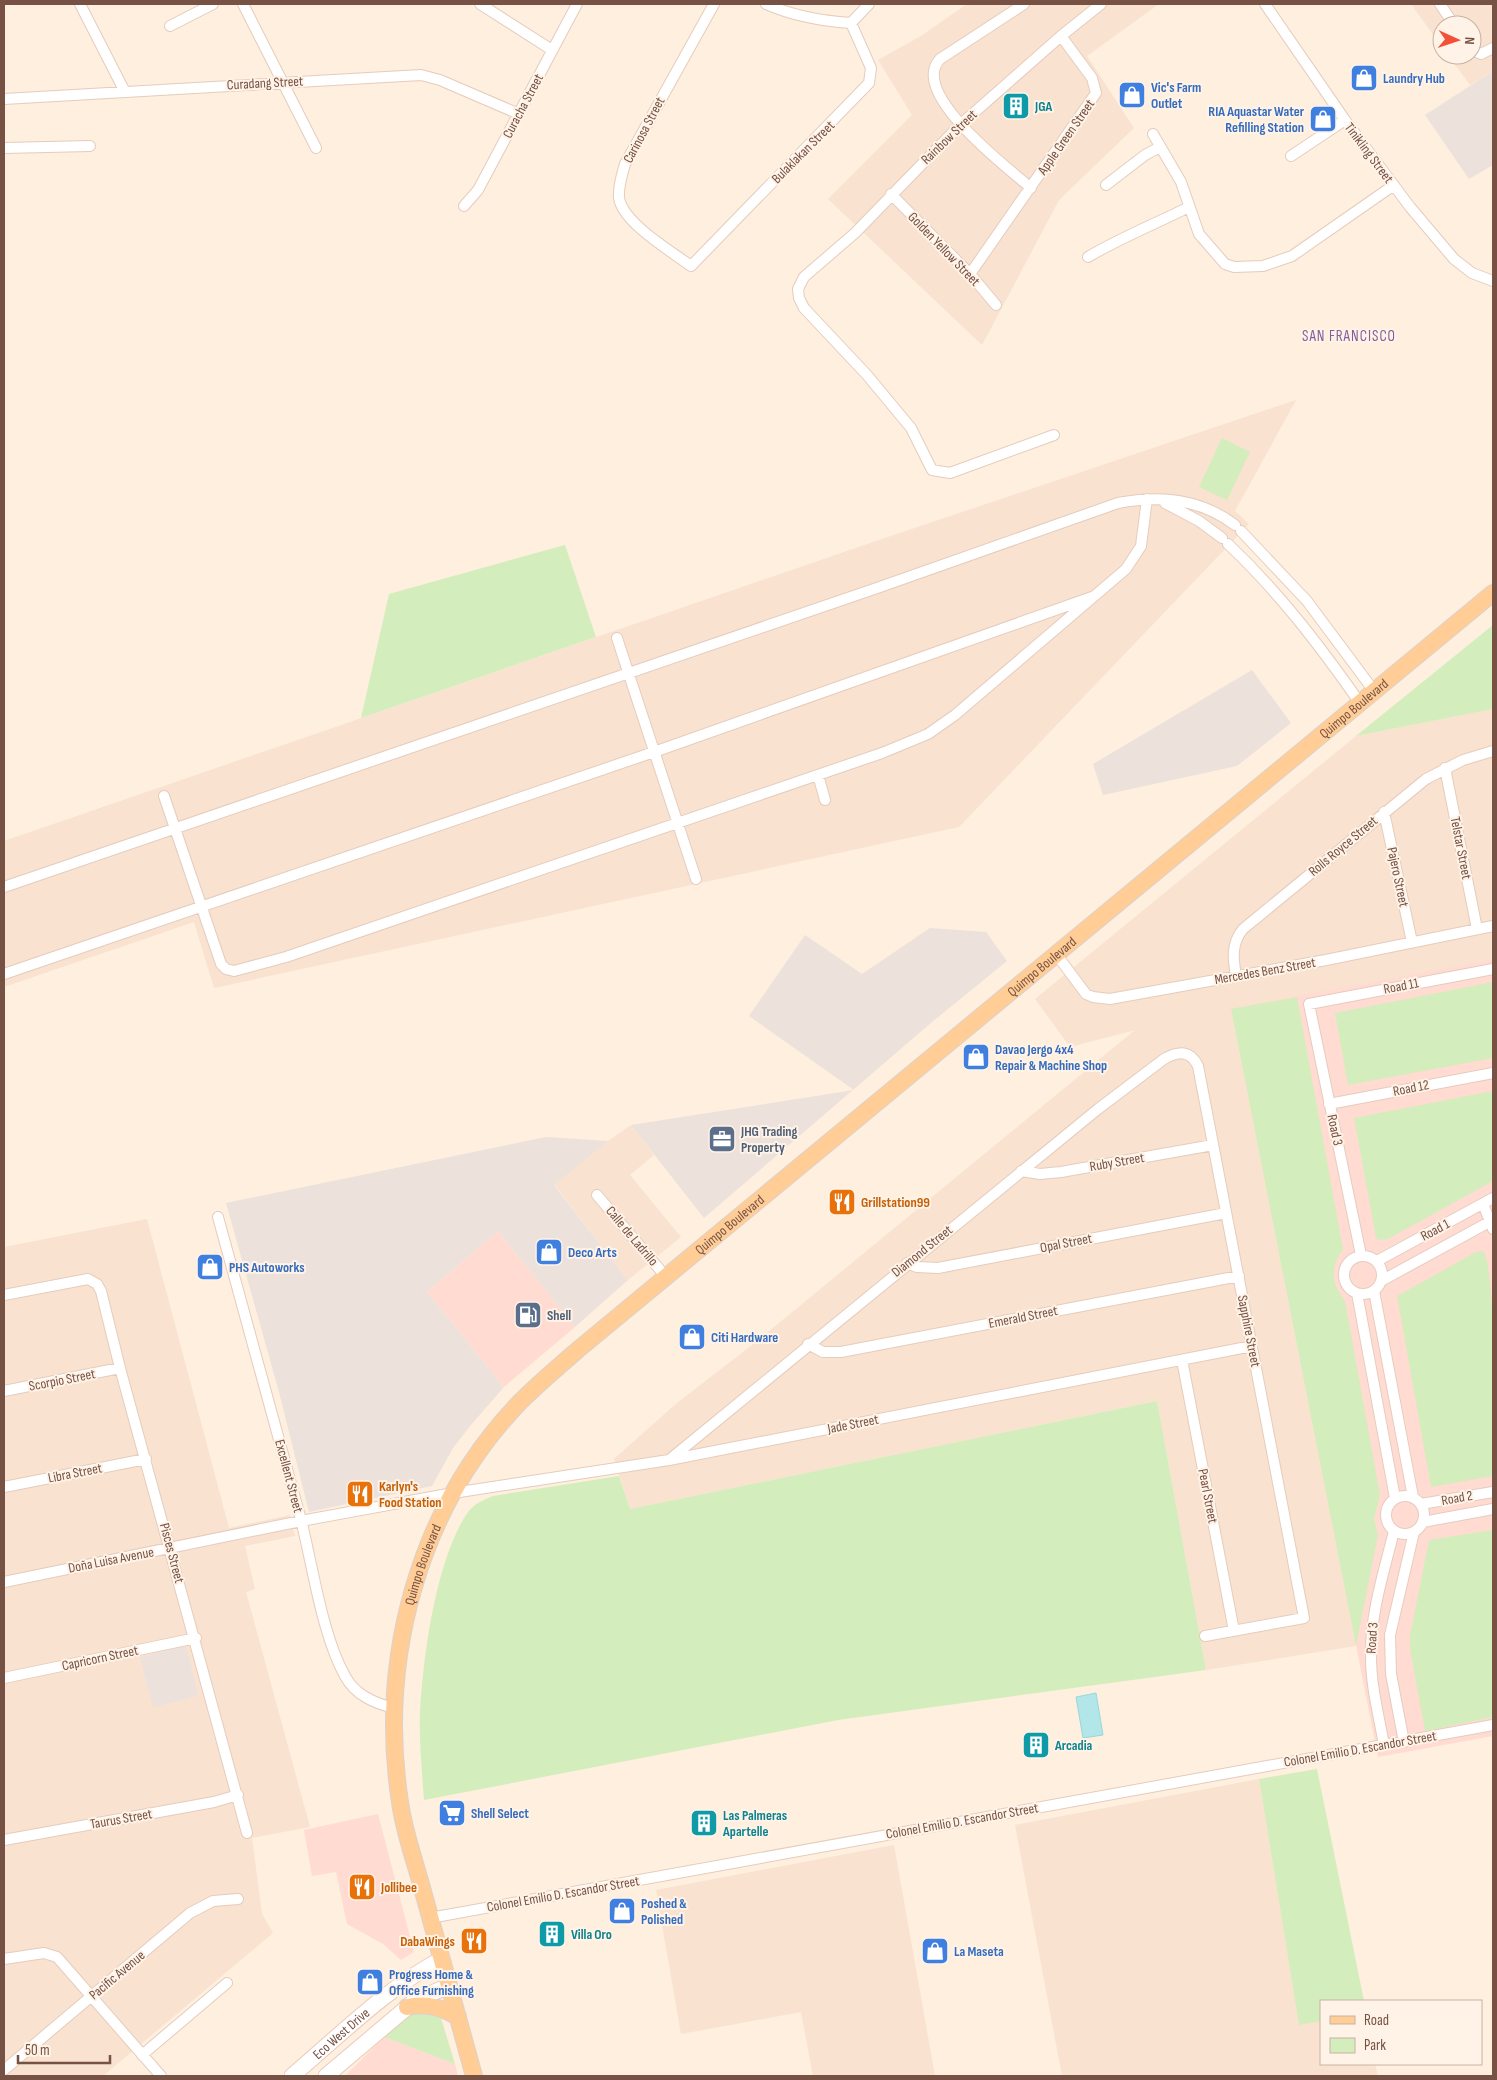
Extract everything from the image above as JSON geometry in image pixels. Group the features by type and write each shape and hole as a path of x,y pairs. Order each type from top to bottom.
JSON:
{"main road":[{"name":"Quimpo Boulevard","path":"474,2076 400,1805 394,1749 394,1708 396,1662 412,1593 434,1532 453,1493 486,1444 519,1403 548,1375 1493,593"},
{"path":"407,2007 430,2006 442,2008 458,2017"}],"street":[{"path":"80,4 125,92"},
{"path":"170,26 213,4"},
{"path":"243,4 316,148"},
{"path":"480,4 552,50"},
{"name":"Curacha Street","path":"464,206 478,190 577,4"},
{"name":"Carinosa Street","path":"691,266 623,212 619,198 620,181 625,164 714,4"},
{"path":"766,4 808,18 851,23 869,4"},
{"path":"970,274 1030,188 960,125 949,110 936,85 934,78 935,64 1024,4"},
{"name":"Tinikling Street","path":"1265,4 1345,120 1410,207 1454,259 1472,273 1493,281"},
{"path":"1440,4 1447,15"},
{"name":"Rainbow Street","path":"1054,435 950,473 932,470 911,428 867,375 804,308 799,298 798,290 804,277 855,233 960,125 1094,6"},
{"name":"Bulaklakan Street","path":"691,266 869,83 871,68 851,23"},
{"name":"Apple Green Street","path":"1030,188 1096,92 1092,78 1061,36"},
{"name":"Curadang Street","path":"4,99 283,82 421,76 440,80 519,114"},
{"path":"1291,156 1345,120"},
{"path":"1153,134 1180,182 1199,234 1225,264 1245,268 1263,266 1292,256 1394,185"},
{"path":"4,148 90,146"},
{"path":"1106,185 1145,155 1160,147"},
{"name":"Golden Yellow Street","path":"891,194 970,274 996,305"},
{"path":"1088,258 1116,241 1144,230 1189,206"},
{"path":"164,796 173,829 200,906 226,970 241,970 286,957 818,775 906,743 942,726 1097,596 1126,569 1141,546 1144,535 1146,499"},
{"path":"4,887 1118,503 1146,499 1204,506 1238,528 1255,544 1328,626 1374,691"},
{"path":"1159,500 1199,521 1242,557 1299,619 1360,703"},
{"path":"1242,557 1255,544"},
{"path":"4,974 654,752 1097,596"},
{"path":"617,638 696,879"},
{"name":"Rolls Royce Street","path":"1236,976 1233,949 1237,936 1243,929 1426,779 1463,760 1493,751"},
{"name":"Telstar Street","path":"1445,768 1477,929"},
{"path":"818,775 825,800"},
{"name":"Pajero Street","path":"1384,812 1412,942"},
{"name":"Mercedes Benz Street","path":"1056,954 1086,994 1102,999 1236,976 1493,926"},
{"name":"Road 11","path":"1309,1004 1493,968"},
{"name":"Road 3","path":"1309,1004 1361,1255"},
{"name":"Sapphire Street","path":"1182,1052 1194,1058 1198,1066 1304,1618 1234,1631"},
{"name":"Diamond Street","path":"669,1460 1021,1171 1164,1059 1182,1052"},
{"name":"Road 12","path":"1329,1104 1493,1073"},
{"name":"Ruby Street","path":"1021,1171 1040,1174 1061,1172 1213,1145"},
{"name":"Calle de Ladrillo","path":"598,1195 666,1277"},
{"name":"Road 1","path":"1377,1261 1493,1198"},
{"path":"1483,1204 1493,1224"},
{"name":"Opal Street","path":"907,1263 926,1268 938,1268 1226,1213"},
{"name":"Excellent Street","path":"218,1218 301,1521 330,1638 345,1677 362,1696 377,1704 394,1708"},
{"name":"Road 1","path":"1381,1281 1493,1224"},
{"path":"1361,1255 1366,1255 1377,1261 1382,1270 1381,1281 1374,1291 1369,1294 1357,1293 1347,1286 1344,1276 1346,1264 1361,1255"},
{"name":"Emerald Street","path":"808,1344 823,1352 841,1352 1238,1276"},
{"name":"Pisces Street","path":"4,1295 88,1279 98,1284 196,1638 247,1833"},
{"path":"1374,1291 1417,1501 1424,1513 1423,1522 1414,1532 1404,1534 1394,1531 1387,1523 1385,1512 1395,1498 1407,1496 1417,1501"},
{"path":"1357,1293 1395,1498"},
{"name":"Jade Street","path":"453,1493 669,1460 1252,1346"},
{"name":"Pearl Street","path":"1182,1360 1234,1631"},
{"name":"Scorpio Street","path":"4,1391 120,1368"},
{"name":"Libra Street","path":"4,1487 146,1459"},
{"name":"Road 2","path":"1417,1501 1493,1492"},
{"name":"Doña Luisa Avenue","path":"4,1582 301,1521 453,1493"},
{"name":"Road 2","path":"1423,1522 1493,1509"},
{"name":"Road 3","path":"1384,1745 1372,1676 1371,1635 1394,1531"},
{"name":"Road 3","path":"1404,1742 1391,1674 1390,1635 1414,1532"},
{"path":"1204,1636 1234,1631"},
{"name":"Capricorn Street","path":"4,1678 196,1638"},
{"name":"Colonel Emilio D. Escandor Street","path":"430,1918 1493,1725"},
{"name":"Taurus Street","path":"4,1840 214,1802 238,1795"},
{"name":"Pacific Avenue","path":"4,2070 196,1910 213,1902 238,1899"},
{"path":"4,1959 51,1954 62,1961 161,2076"},
{"name":"Eco West Drive","path":"292,2076 401,1985 422,1969 442,1959"},
{"path":"142,2055 227,1983"},
{"name":"Eco West Drive","path":"326,2076 407,2007 429,1992 449,1986"},
{"path":"342,2034 355,2052"}],"shaded area":[{"path":"967,4 1159,4 1087,56 1134,128 1059,200 982,345 828,199 912,115 878,60 921,36"},
{"path":"1411,4 1493,4 1493,71 1470,85 1455,65 1482,65 1482,15 1432,15 1432,33"},
{"path":"1493,71 1493,165 1469,179 1425,115"},
{"path":"1296,400 1235,511 1249,524 959,827 214,988 194,922 4,987 4,841 876,541"},
{"path":"1252,670 1291,723 1237,766 1103,795 1093,764"},
{"path":"1493,709 1493,959 1231,1010 1356,1646 1206,1670 1157,1401 630,1509 614,1459 677,1403 756,1342 1135,1030 1070,1047 1035,999 1356,736"},
{"path":"930,928 986,932 1007,961 853,1090 749,1016 805,935 862,974"},
{"path":"1493,959 1493,1736 1378,1757 1231,1009"},
{"path":"853,1090 704,1218 631,1125"},
{"path":"631,1125 654,1155 630,1175 681,1237 628,1280 554,1184"},
{"path":"546,1137 608,1141 554,1185 628,1280 575,1327 498,1231 427,1292 504,1387 453,1448 432,1486 309,1512 279,1392 226,1203"},
{"path":"147,1219 229,1528 290,1515 295,1536 245,1546 255,1589 246,1592 310,1827 252,1838 262,1914 273,1933 103,2076 4,2076 4,1247"},
{"path":"498,1231 575,1327 504,1387 427,1292"},
{"path":"186,1645 198,1696 153,1707 140,1657"},
{"path":"1259,1779 1299,2024 1320,2021 1320,2065 1375,2065 1378,2076 1062,2076 1015,1825"},
{"path":"378,1814 414,1952 401,1960 383,1944 347,1924 336,1872 312,1876 304,1830"},
{"path":"894,1845 935,2076 813,2076 801,2012 681,2034 656,1890"},
{"path":"384,2037 455,2064 458,2076 345,2076"}],"green space":[{"path":"1222,438 1250,452 1227,500 1199,487"},
{"path":"565,545 596,637 361,718 389,594"},
{"path":"1493,625 1493,709 1356,736"},
{"path":"1493,982 1493,1058 1348,1085 1335,1013"},
{"path":"1297,997 1343,1249 1334,1269 1335,1282 1340,1295 1345,1301 1380,1495 1374,1519 1378,1535 1356,1646 1231,1009"},
{"path":"1493,1091 1493,1181 1388,1239 1379,1240 1376,1238 1354,1118"},
{"path":"1483,1251 1487,1264 1492,1320 1494,1394 1493,1476 1431,1487 1397,1296 1476,1252"},
{"path":"1157,1401 1206,1670 838,1720 424,1800 420,1712 424,1664 433,1609 447,1555 457,1532 468,1512 482,1501 493,1496 619,1476 630,1509"},
{"path":"1493,1530 1493,1717 1425,1731 1410,1649 1410,1635 1429,1540"},
{"path":"1317,1769 1364,2000 1320,2000 1320,2021 1299,2025 1259,1779"},
{"path":"415,2012 438,2015 441,2018 455,2064 384,2037"}],"water":[{"path":"1096,1693 1103,1735 1083,1738 1076,1697"}],"place":[{"name":"Laundry Hub","path":"1364,78"},
{"name":"Vic's Farm Outlet","path":"1132,95"},
{"name":"JGA","path":"1016,106"},
{"name":"RIA Aquastar Water Refilling Station","path":"1323,119"},
{"name":"Davao Jergo 4x4 Repair & Machine Shop","path":"976,1057"},
{"name":"JHG Trading Property","path":"722,1139"},
{"name":"Grillstation99","path":"842,1202"},
{"name":"Deco Arts","path":"549,1252"},
{"name":"PHS Autoworks","path":"210,1267"},
{"name":"Shell","path":"528,1315"},
{"name":"Citi Hardware","path":"692,1337"},
{"name":"Karlyn's Food Station","path":"360,1494"},
{"name":"Arcadia","path":"1036,1745"},
{"name":"Shell Select","path":"452,1813"},
{"name":"Las Palmeras Apartelle","path":"704,1823"},
{"name":"Jollibee","path":"362,1887"},
{"name":"Poshed & Polished","path":"622,1911"},
{"name":"Villa Oro","path":"552,1934"},
{"name":"DabaWings","path":"474,1941"},
{"name":"La Maseta","path":"935,1951"},
{"name":"Progress Home & Office Furnishing","path":"370,1982"}],"district":[{"name":"SAN FRANCISCO","path":"1349,336"}]}
